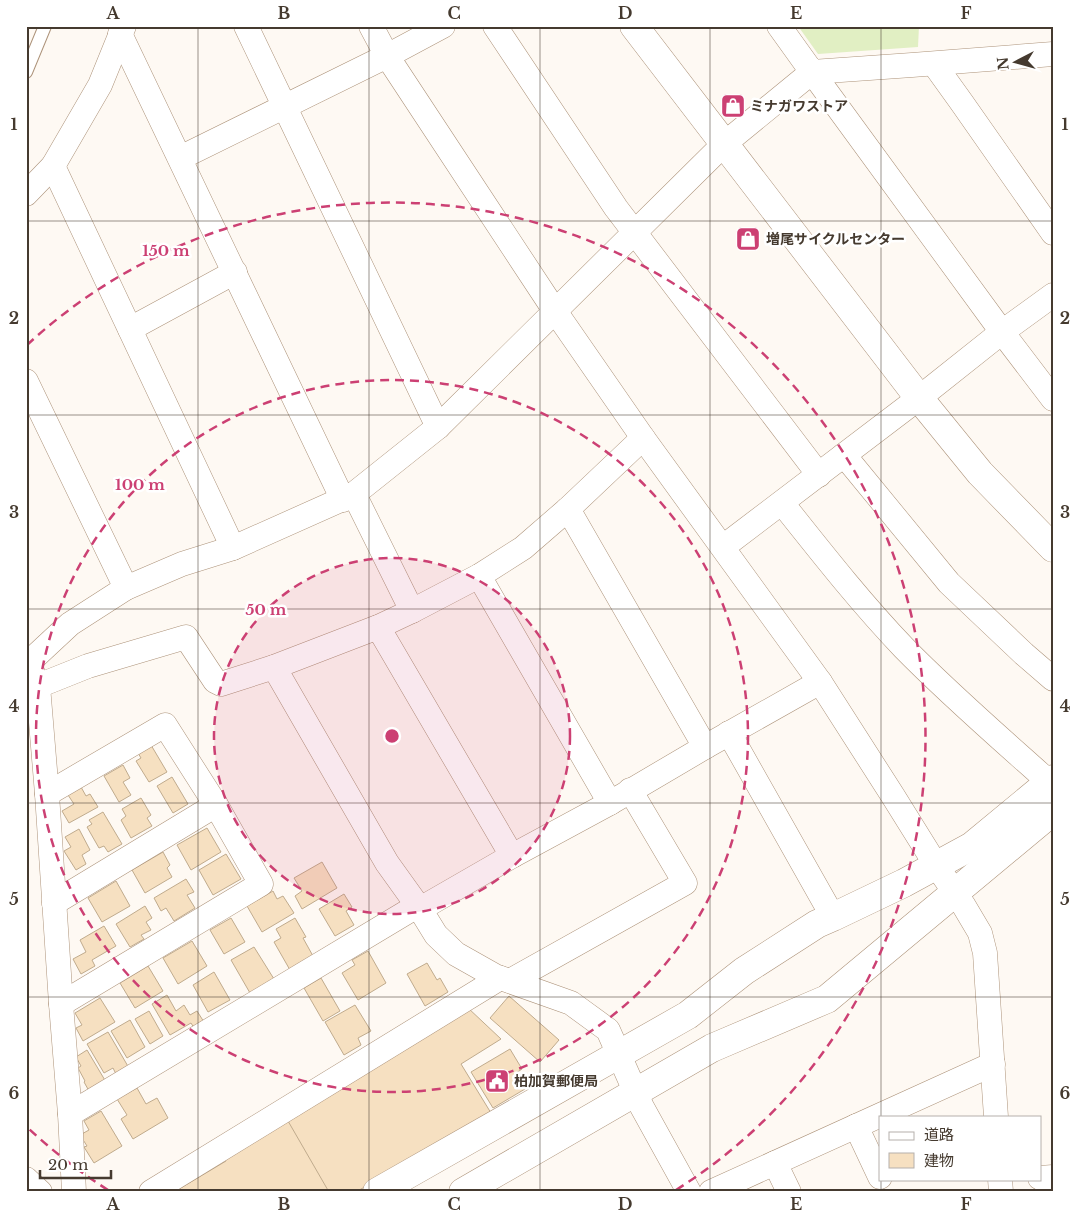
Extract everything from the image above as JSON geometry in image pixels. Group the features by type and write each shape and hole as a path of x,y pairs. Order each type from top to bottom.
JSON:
{"street":[{"path":"246,26 438,427"},
{"path":"371,26 387,56 555,311 643,438 820,682 980,933 985,953 994,1064 996,1116"},
{"path":"180,158 387,56 443,26"},
{"path":"495,26 616,208 819,475"},
{"path":"634,26 919,398 980,472 1053,548"},
{"path":"778,26 1002,332 1053,398"},
{"path":"122,30 180,158 235,272 349,497 412,611"},
{"path":"26,194 53,166 100,85 122,30"},
{"path":"74,1192 70,1114 38,686 27,661 70,624 126,588 182,564 233,548 349,497 438,427 724,144 812,72 1053,54"},
{"path":"934,64 1053,233"},
{"path":"53,166 233,548"},
{"path":"130,329 235,272"},
{"path":"723,548 1002,332 1053,295"},
{"path":"26,381 126,588"},
{"path":"38,686 88,666 186,637 216,681 221,684 274,667 378,626 412,611 479,576 523,548 568,509 643,438"},
{"path":"844,455 949,583 1053,679"},
{"path":"377,1192 688,1015 744,971 817,924 904,883 972,846 1051,781 971,712 904,648 840,576 782,503"},
{"path":"568,509 705,747"},
{"path":"479,576 610,803"},
{"path":"378,626 512,856"},
{"path":"274,667 386,863 436,935 456,954 505,980 572,1003 608,1030 642,1107 689,1192"},
{"path":"70,1114 419,908 610,803 820,682"},
{"path":"47,794 165,725 216,805 261,884 61,1004"},
{"path":"729,733 833,917"},
{"path":"151,1192 505,980 685,883 630,790"},
{"path":"54,903 216,805"},
{"path":"462,1143 474,1185 712,1048 827,999 1053,811"},
{"path":"711,1192 994,1064"},
{"path":"856,1126 879,1174"},
{"path":"775,1163 789,1192"},
{"path":"26,1178 40,1192"},
{"path":"882,1180 887,1192"}],"lane":[{"path":"26,72 45,26"}],"green space":[{"path":"798,26 919,26 918,47 818,54"}],"building":[{"path":"151,745 167,772 149,782 136,761 141,758 138,753"},
{"path":"123,765 130,778 123,782 131,795 119,802 104,776"},
{"path":"172,777 188,804 173,813 157,786"},
{"path":"81,787 86,796 90,794 98,807 69,823 62,811 74,804 68,795"},
{"path":"141,798 151,815 147,818 152,826 131,838 121,820 126,816 122,809"},
{"path":"103,812 122,844 108,852 104,846 99,848 87,827 92,824 89,820"},
{"path":"207,828 221,852 191,870 177,845"},
{"path":"79,829 90,850 82,855 86,864 76,870 64,851 71,847 65,837"},
{"path":"163,852 170,865 167,868 172,877 145,893 132,870"},
{"path":"226,854 241,879 213,895 199,870"},
{"path":"322,862 337,888 302,909 295,896 302,891 294,878"},
{"path":"186,879 194,892 187,895 195,908 174,921 166,908 161,911 154,898"},
{"path":"116,881 130,906 102,922 88,898"},
{"path":"273,891 277,899 283,896 294,913 262,932 247,906"},
{"path":"344,894 352,907 346,911 354,925 335,936 319,909"},
{"path":"145,906 152,918 146,922 151,930 141,935 144,939 130,947 116,924"},
{"path":"231,918 245,942 224,954 210,930"},
{"path":"295,918 306,937 303,938 313,956 290,970 274,942 281,938 276,929"},
{"path":"104,926 116,946 92,960 95,966 81,974 73,959 86,952 80,940"},
{"path":"192,941 207,966 178,984 163,958"},
{"path":"254,947 274,979 250,993 231,960"},
{"path":"368,951 386,983 358,1000 342,973 355,965 352,960"},
{"path":"427,963 437,980 440,978 448,992 425,1006 407,974"},
{"path":"148,966 163,991 135,1008 120,983"},
{"path":"214,972 230,1000 208,1012 193,985"},
{"path":"321,978 340,1011 323,1021 304,988"},
{"path":"167,995 176,1011 184,1005 190,1015 197,1011 204,1022 194,1028 191,1023 170,1035 152,1004"},
{"path":"509,996 559,1040 540,1062 490,1018"},
{"path":"100,998 115,1022 83,1041 76,1028 82,1025 75,1013"},
{"path":"355,1005 371,1031 358,1038 361,1045 344,1055 325,1022"},
{"path":"467,1007 501,1039 461,1064 491,1113 356,1192 169,1192"},
{"path":"149,1011 163,1036 150,1044 135,1019"},
{"path":"130,1020 145,1047 127,1058 111,1031"},
{"path":"108,1032 129,1068 117,1076 113,1068 104,1073 87,1044"},
{"path":"510,1049 522,1069 516,1073 525,1089 493,1108 471,1072"},
{"path":"87,1050 106,1082 89,1091 78,1068 81,1066 76,1057"},
{"path":"137,1088 146,1104 157,1098 168,1118 133,1139 121,1119 127,1115 117,1099"},
{"path":"101,1111 122,1146 94,1163 84,1147 87,1146 80,1135 89,1130 84,1121"},
{"path":"288,1121 329,1192 174,1192 226,1161 224,1158"}],"place":[{"name":"ミナガワストア","path":"733,106"},
{"name":"増尾サイクルセンター","path":"748,239"},
{"name":"柏加賀郵便局","path":"497,1081"}]}
